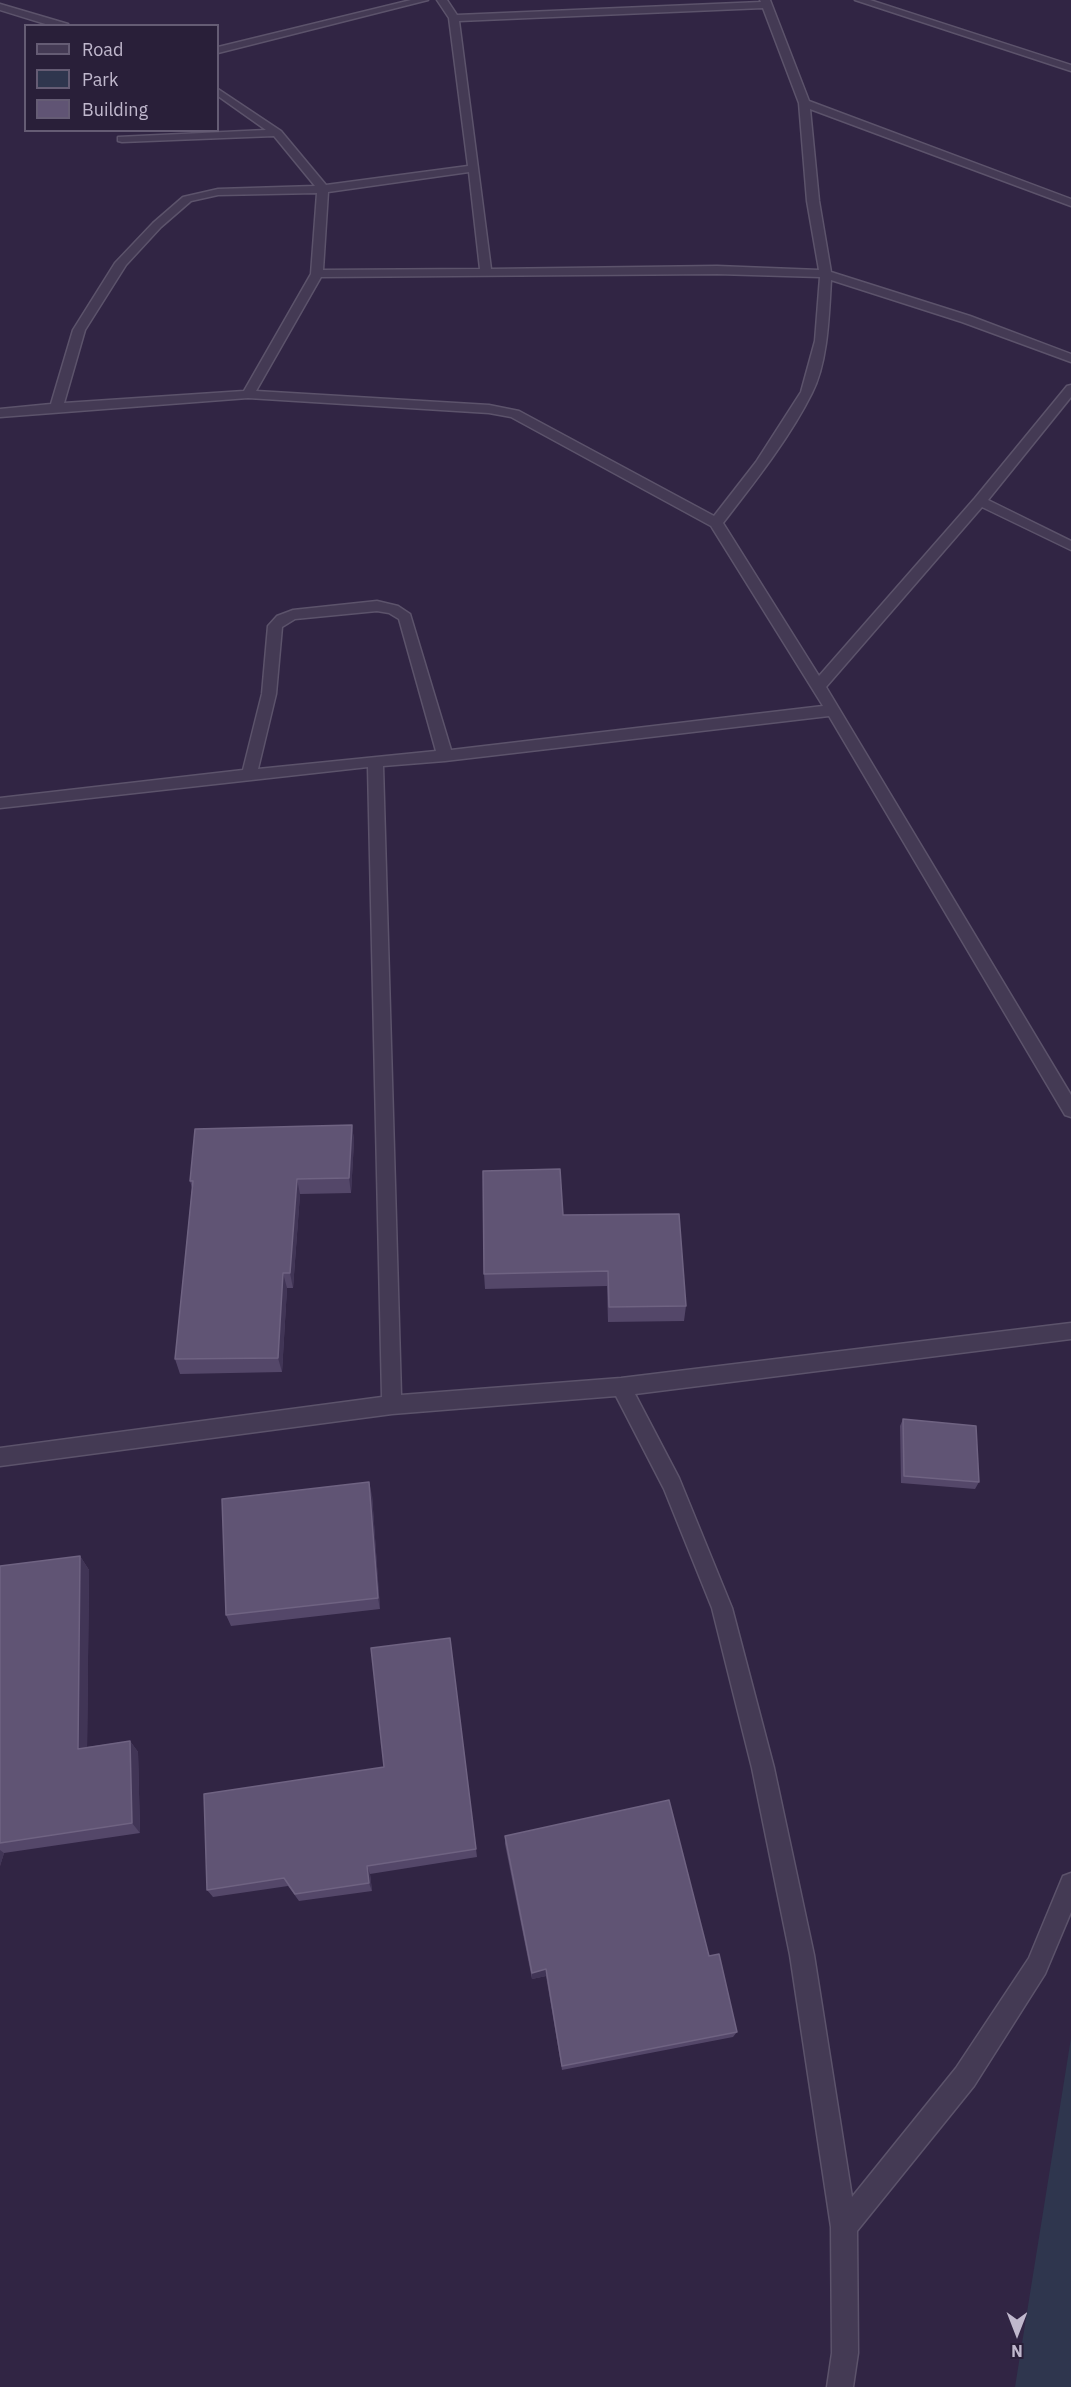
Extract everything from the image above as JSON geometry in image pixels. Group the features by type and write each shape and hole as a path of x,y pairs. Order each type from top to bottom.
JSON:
{"street":[{"path":"219,50 423,0"},
{"path":"442,0 454,18 486,272"},
{"path":"860,0 1071,68"},
{"path":"454,18 766,3 804,103 813,201 826,274 820,341 807,393 760,464 716,523"},
{"path":"0,7 57,24"},
{"path":"219,93 277,133 323,189 317,274 248,394"},
{"path":"804,103 1071,203"},
{"path":"122,139 277,133"},
{"path":"56,406 80,330 121,263 157,225 188,198 218,192 323,189 474,168"},
{"path":"317,274 717,270 826,274 966,319 1071,358"},
{"path":"819,686 980,501 1071,390"},
{"path":"0,413 56,406 248,394 489,409 515,414 716,523 834,710 1071,1110"},
{"path":"980,501 1071,546"},
{"path":"249,775 268,694 275,626 282,619 293,615 377,606 393,609 405,617 445,756"},
{"path":"0,803 375,761 445,756 834,710"},
{"path":"375,761 392,1405"},
{"path":"0,1457 392,1405 621,1387 1067,1331 1071,1349"},
{"path":"621,1387 672,1485 722,1608 763,1768 802,1955 844,2227 845,2353 840,2387"},
{"path":"844,2227 971,2068 1037,1966 1071,1884"}],"green space":[{"path":"1071,2038 1071,2387 1015,2387"}],"building":[{"path":"352,1125 349,1178 297,1179 290,1273 283,1273 278,1358 175,1359 193,1181 190,1181 195,1129"},
{"path":"560,1169 563,1215 679,1214 686,1306 609,1307 608,1271 484,1274 483,1171"},
{"path":"903,1419 976,1426 979,1482 904,1476"},
{"path":"369,1482 378,1598 226,1615 222,1499"},
{"path":"80,1556 78,1749 130,1741 132,1823 0,1843 0,1566"},
{"path":"450,1638 476,1849 367,1866 369,1883 295,1894 284,1878 207,1890 204,1794 384,1767 371,1648"},
{"path":"669,1800 709,1956 719,1954 737,2032 562,2066 546,1969 532,1973 505,1836"}]}
